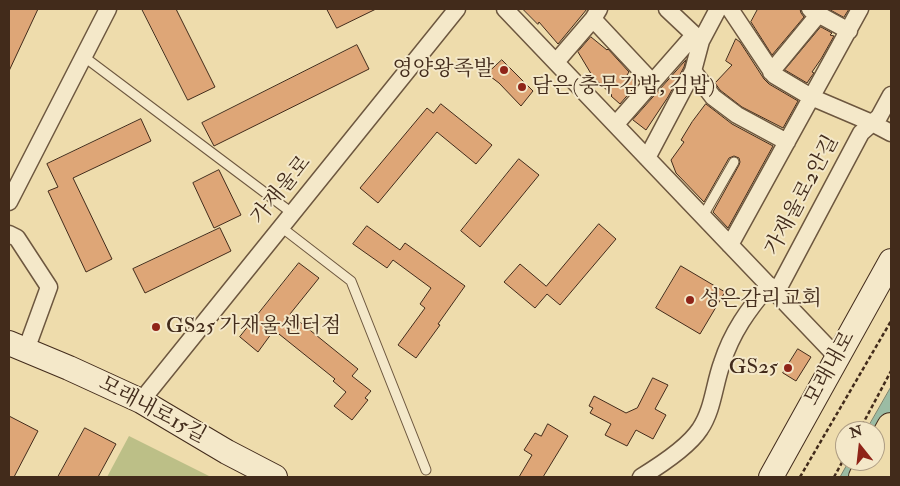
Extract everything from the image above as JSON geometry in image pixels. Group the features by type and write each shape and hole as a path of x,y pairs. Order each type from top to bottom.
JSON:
{"highway":[{"path":"888,477 891,472"}],"main road":[{"name":"모래내로","path":"771,477 891,261"},
{"name":"모래내로15길","path":"17,347 141,401 227,452 275,477"}],"street":[{"path":"9,202 108,9"},
{"name":"가재울로","path":"141,401 457,9"},
{"path":"505,9 838,358"},
{"path":"667,9 698,38"},
{"path":"616,124 652,82 698,38 718,9"},
{"path":"730,9 771,72 814,12 848,30"},
{"path":"730,245 860,9"},
{"path":"556,62 596,14 652,82"},
{"path":"647,158 693,71 698,38"},
{"path":"693,71 713,97 736,115 786,142"},
{"name":"가재울로2안길","path":"771,72 811,97 872,122"},
{"name":"가재울로2안길","path":"641,477 692,440 701,428 709,411 721,364 732,336 750,308 772,289 860,133 879,117 891,95"},
{"path":"872,122 891,133"},
{"name":"모래내로15길","path":"9,234 17,238 49,287 17,347"}],"lane":[{"path":"84,56 292,213"},
{"path":"703,216 734,162"},
{"path":"281,227 351,281 426,470"}],"path":[{"path":"800,477 891,321"},
{"path":"864,421 891,371"}],"shaded area":[{"path":"891,387 891,477 840,477 843,471 885,471 885,421 872,421"},
{"path":"129,436 211,477 107,477"}],"building":[{"path":"9,9 38,9 9,71"},
{"path":"142,9 176,9 215,87 188,100"},
{"path":"327,9 376,9 337,28"},
{"path":"523,9 587,9 558,44 539,22 538,24"},
{"path":"758,9 800,9 804,17 772,55 751,22"},
{"path":"829,9 849,9 844,17"},
{"path":"821,27 834,36 807,83 785,70"},
{"path":"591,37 608,49 629,72 627,75 637,84 620,104 593,77 578,52"},
{"path":"736,39 769,84 798,101 783,128 742,107 720,90 715,83 732,65 726,61"},
{"path":"357,45 369,69 214,146 202,123"},
{"path":"502,60 533,91 521,106 499,83 487,74"},
{"path":"686,60 668,97 646,130 633,120"},
{"path":"441,104 492,145 476,164 437,132 378,203 360,188 427,108 433,113"},
{"path":"706,104 732,124 773,146 728,228 713,212 739,165 739,158 734,156 729,158 704,202 676,173 671,160 684,142 681,140 692,122"},
{"path":"141,119 151,141 73,178 112,259 86,272 48,191 58,187 47,164"},
{"path":"519,159 539,175 480,247 461,231"},
{"path":"219,170 241,215 214,228 193,183"},
{"path":"599,224 616,239 560,305 547,294 535,308 504,282 520,264 546,286"},
{"path":"367,226 400,250 405,243 465,286 416,358 398,345 425,308 420,304 431,288 393,260 387,268 353,244"},
{"path":"220,228 231,251 145,293 133,269"},
{"path":"299,263 319,278 290,314 358,369 352,376 371,391 365,398 368,400 352,420 334,406 346,392 333,381 335,379 274,330 258,352 240,337"},
{"name":"성은감리교회","path":"681,266 725,292 700,334 656,308"},
{"path":"798,349 811,357 796,381 783,373"},
{"path":"653,378 668,385 655,409 666,415 653,439 636,430 627,446 605,435 611,424 590,413 593,408 589,406 594,396 626,413 637,408"},
{"path":"9,416 38,431 14,477 9,477"},
{"path":"548,424 568,436 543,477 519,477 532,455 524,450 535,433 541,436"},
{"path":"85,428 116,444 98,477 58,477"}],"place":[{"name":"영양왕족발","path":"504,70"},
{"name":"담은(충무김밥, 김밥)","path":"522,87"},
{"name":"성은감리교회","path":"690,300"},
{"name":"GS25 가재울센터점","path":"156,327"},
{"name":"GS25","path":"788,368"}]}
